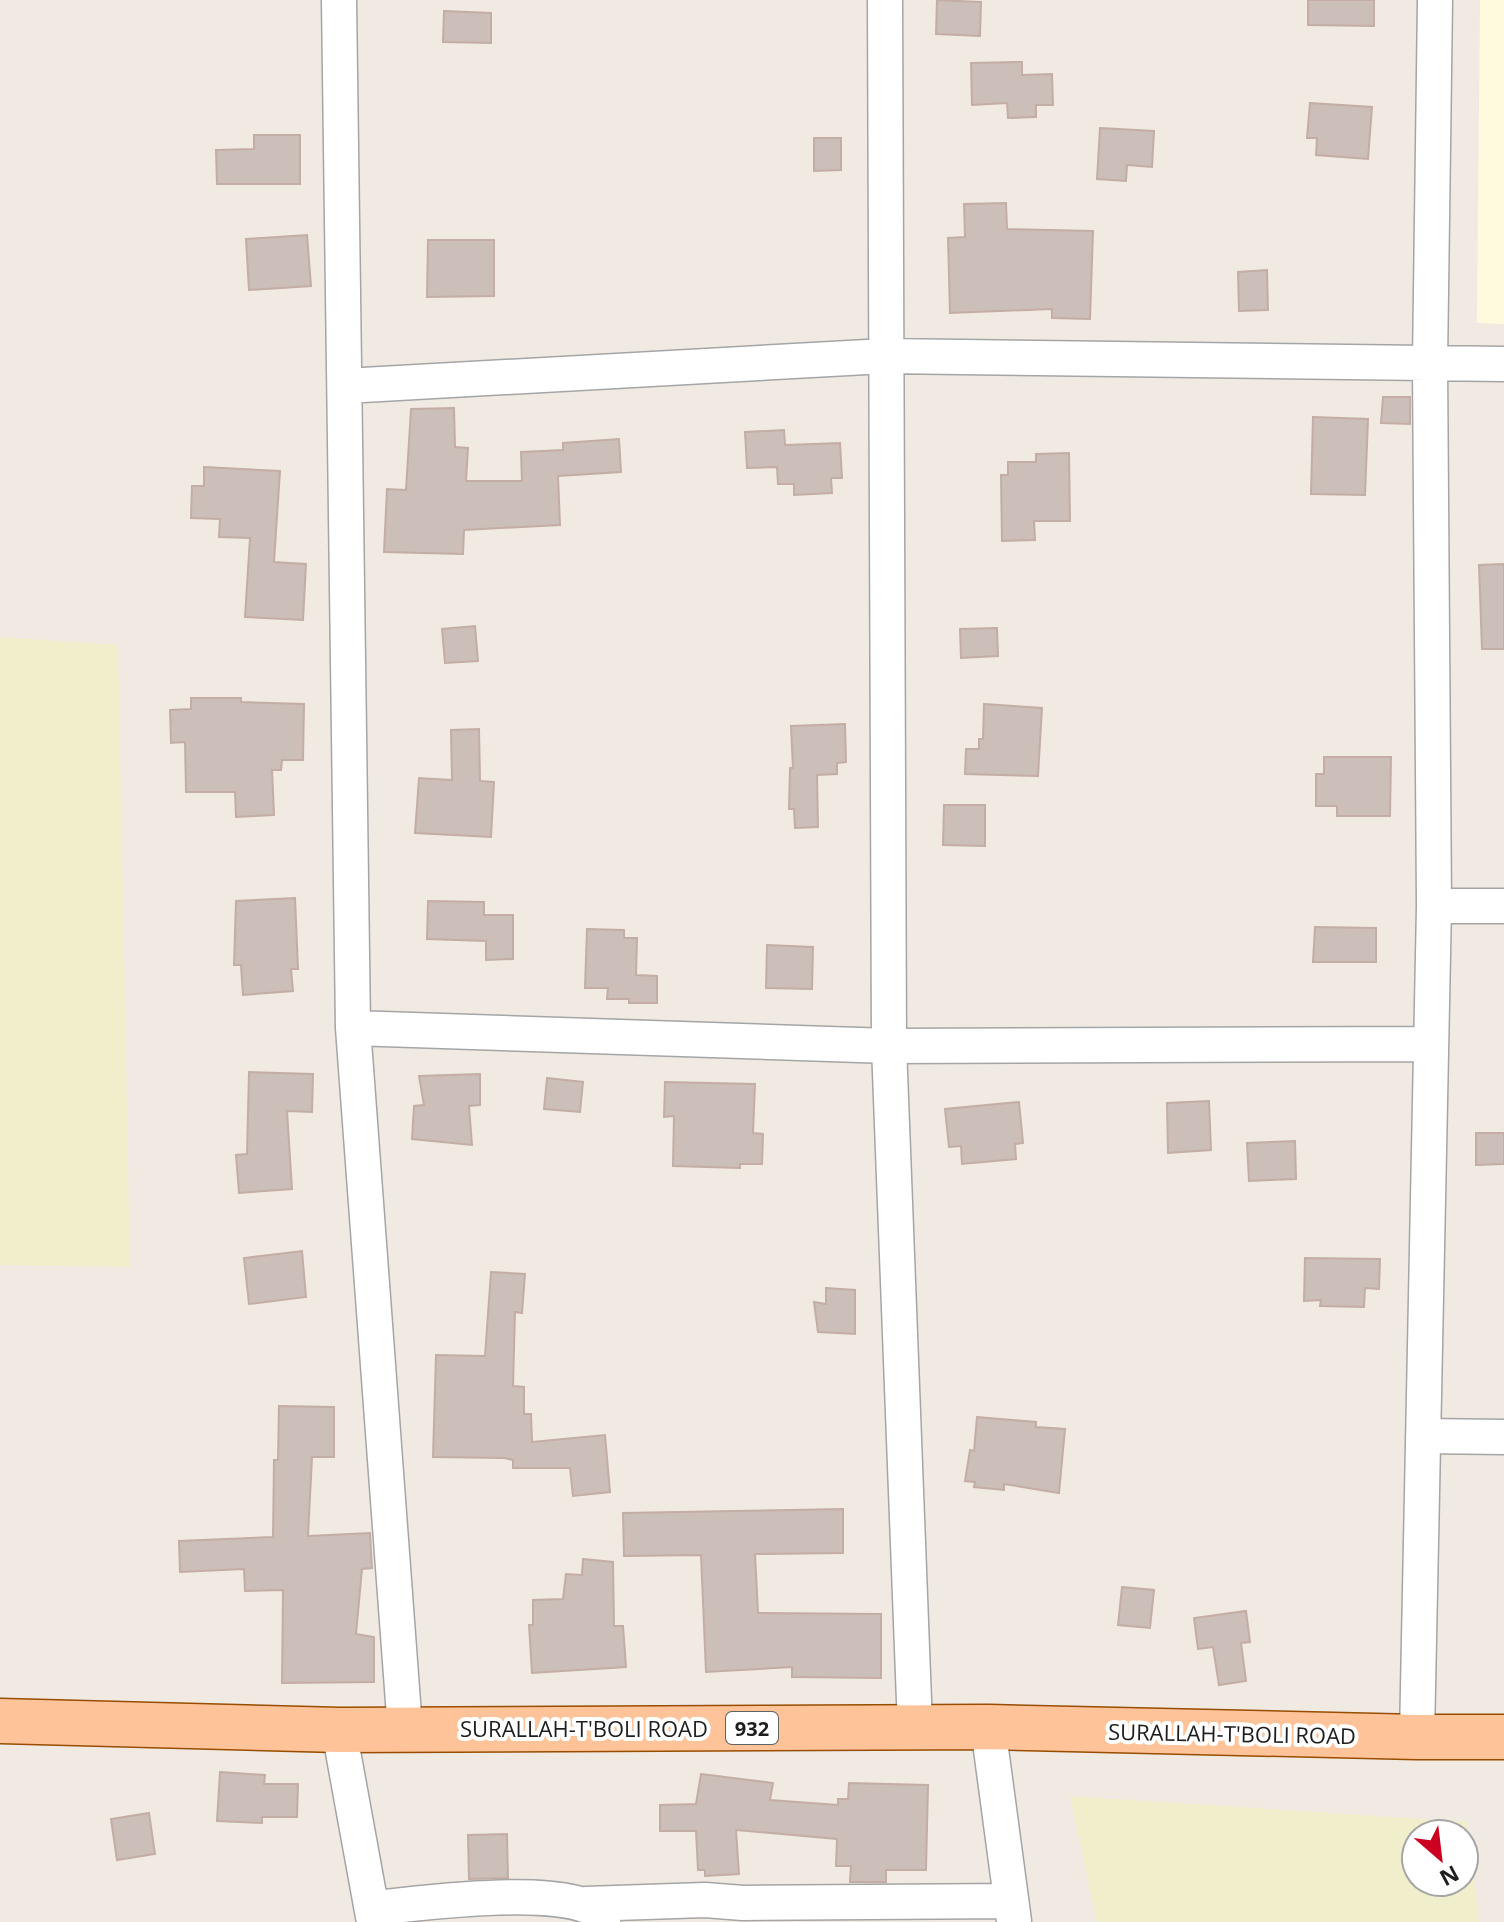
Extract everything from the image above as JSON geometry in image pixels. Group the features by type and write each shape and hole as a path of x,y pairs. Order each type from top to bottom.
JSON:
{"main road":[{"name":"SURALLAH-T'BOLI ROAD","path":"0,1721 339,1730 988,1727 1504,1737"}],"street":[{"path":"339,0 353,1028 405,1729"},
{"path":"885,0 889,1046 915,1727"},
{"path":"1417,1737 1434,906 1430,364 1435,0"},
{"path":"345,386 885,356 1504,364"},
{"path":"1434,906 1504,906"},
{"path":"353,1028 889,1046 1430,1044"},
{"path":"1423,1436 1504,1437"},
{"path":"339,1730 373,1915 514,1896 598,1913 705,1900 745,1912 1012,1911 988,1727"}],"shaded area":[{"path":"1480,0 1504,0 1504,324 1477,323"},
{"path":"0,637 118,645 130,1267 0,1265"},
{"path":"1070,1796 1406,1818 1400,1818 1400,1898 1476,1898 1479,1922 1097,1922"}],"building":[{"path":"937,0 981,2 980,36 936,34"},
{"path":"1308,0 1374,0 1374,26 1308,25"},
{"path":"444,11 491,13 491,43 443,42"},
{"path":"1022,62 1022,75 1052,74 1053,105 1036,105 1036,117 1008,118 1007,103 972,105 971,63"},
{"path":"1310,103 1372,107 1368,159 1316,155 1317,138 1307,138"},
{"path":"1100,128 1154,131 1152,167 1127,165 1126,181 1097,179"},
{"path":"254,135 300,135 300,184 217,184 216,150 254,149"},
{"path":"814,138 841,138 841,170 814,171"},
{"path":"1006,203 1007,229 1093,231 1090,319 1052,318 1052,309 950,313 948,238 965,237 964,204"},
{"path":"307,235 311,286 249,290 246,239"},
{"path":"428,240 494,240 494,296 427,297"},
{"path":"1267,270 1268,310 1239,311 1238,272"},
{"path":"1383,397 1410,397 1410,424 1381,423"},
{"path":"454,408 455,447 468,448 466,481 522,481 521,452 563,450 563,443 619,439 621,472 558,476 560,525 464,530 463,554 384,552 387,489 406,490 411,409"},
{"path":"1313,417 1368,419 1365,495 1311,494"},
{"path":"784,430 785,445 840,443 842,478 831,478 832,493 794,495 794,484 778,484 777,467 747,468 745,432"},
{"path":"1069,453 1070,521 1034,521 1035,540 1002,541 1001,475 1008,475 1008,462 1036,462 1036,454"},
{"path":"204,467 280,471 274,562 306,564 303,620 245,617 250,538 219,537 220,519 191,518 192,486 204,486"},
{"path":"1504,564 1504,649 1482,649 1479,565"},
{"path":"475,626 478,661 445,663 442,629"},
{"path":"997,628 998,656 961,658 960,629"},
{"path":"191,698 241,698 241,702 304,704 303,760 282,760 281,770 272,770 274,815 236,817 235,792 186,792 185,742 171,743 170,710 191,709"},
{"path":"984,704 1042,708 1038,776 965,774 966,749 979,749 979,739 983,739"},
{"path":"845,724 846,762 837,763 837,774 817,775 818,827 795,828 794,809 789,809 790,768 793,768 791,726"},
{"path":"479,729 480,781 494,782 491,837 415,833 419,778 452,780 451,730"},
{"path":"1324,757 1391,757 1390,816 1337,816 1337,806 1316,806 1316,774 1324,774"},
{"path":"944,805 985,805 985,846 943,845"},
{"path":"295,898 298,969 291,969 293,991 243,995 241,965 234,965 236,901"},
{"path":"428,901 484,902 484,915 513,915 513,959 486,960 486,941 427,939"},
{"path":"1315,927 1376,928 1376,962 1313,962"},
{"path":"587,929 624,930 624,938 637,938 636,975 657,976 657,1003 607,999 608,988 585,988"},
{"path":"767,945 813,947 812,989 766,988"},
{"path":"249,1072 313,1074 312,1112 287,1111 292,1189 239,1193 236,1155 247,1154"},
{"path":"480,1074 480,1105 469,1106 472,1145 412,1139 414,1106 424,1105 419,1076"},
{"path":"547,1078 583,1082 580,1112 544,1109"},
{"path":"665,1082 755,1084 753,1133 763,1134 762,1164 740,1164 740,1168 673,1166 674,1116 664,1117"},
{"path":"1209,1101 1211,1150 1168,1153 1167,1103"},
{"path":"1019,1102 1023,1143 1015,1144 1016,1159 962,1164 961,1146 949,1147 945,1109"},
{"path":"1476,1133 1504,1133 1504,1164 1476,1165"},
{"path":"1295,1141 1296,1179 1249,1181 1247,1143"},
{"path":"302,1251 306,1297 249,1304 244,1258"},
{"path":"1305,1258 1380,1259 1379,1289 1365,1288 1364,1307 1320,1306 1321,1300 1304,1301"},
{"path":"491,1272 525,1274 522,1313 515,1312 513,1386 524,1387 524,1414 531,1414 532,1442 605,1435 610,1492 573,1496 570,1468 513,1468 513,1460 504,1458 433,1457 436,1355 485,1356"},
{"path":"826,1288 855,1290 855,1334 818,1332 814,1302 826,1304"},
{"path":"279,1406 334,1407 334,1457 312,1457 308,1536 370,1533 372,1568 362,1569 356,1634 374,1637 374,1682 282,1683 283,1590 245,1591 244,1569 180,1572 179,1541 273,1537 274,1460 278,1460"},
{"path":"977,1417 1036,1422 1036,1427 1065,1429 1059,1493 1004,1484 1004,1490 974,1487 975,1482 965,1481 970,1450 974,1451"},
{"path":"843,1509 843,1553 755,1554 758,1613 881,1614 881,1678 792,1677 792,1667 706,1672 701,1555 624,1556 623,1513"},
{"path":"583,1559 613,1562 614,1626 623,1626 626,1667 532,1673 529,1625 533,1625 533,1600 563,1599 566,1574 582,1575"},
{"path":"1122,1587 1154,1590 1150,1628 1118,1625"},
{"path":"1246,1611 1250,1642 1241,1643 1246,1681 1219,1685 1213,1647 1198,1649 1194,1618"},
{"path":"220,1772 265,1775 264,1784 298,1784 297,1817 262,1817 262,1823 217,1821"},
{"path":"701,1774 773,1783 770,1800 838,1805 838,1799 848,1799 849,1783 928,1785 926,1870 886,1870 886,1882 850,1882 851,1866 836,1866 837,1839 736,1830 739,1874 705,1876 705,1870 698,1870 696,1831 660,1831 660,1805 696,1804"},
{"path":"149,1813 155,1854 117,1860 111,1819"},
{"path":"507,1834 508,1878 469,1879 468,1835"}]}
